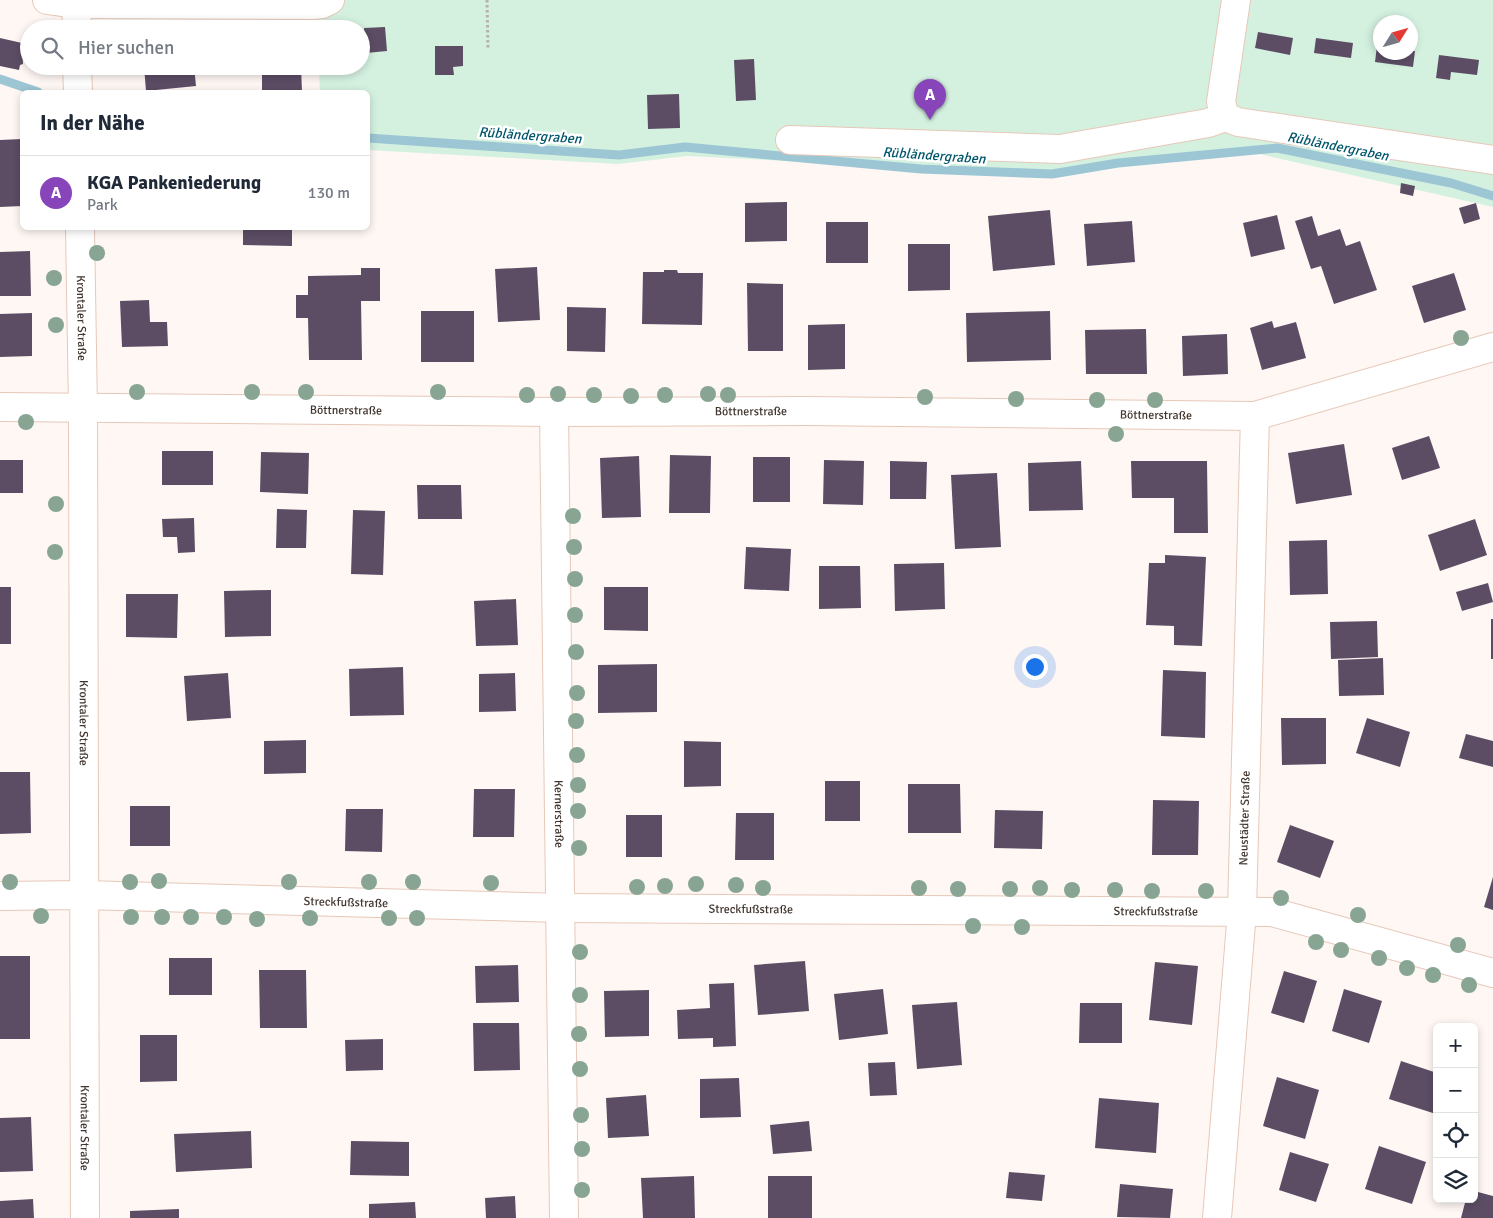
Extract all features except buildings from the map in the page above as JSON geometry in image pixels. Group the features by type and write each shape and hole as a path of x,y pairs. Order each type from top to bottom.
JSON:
{"street":[{"path":"47,0 77,11 322,2"},
{"path":"1225,117 1221,102 1236,0"},
{"path":"78,75 78,90"},
{"path":"790,140 1060,149 1208,123 1225,117 1238,122 1493,160"},
{"name":"Krontaler Straße","path":"80,230 83,409 85,1218"},
{"name":"Böttnerstraße","path":"0,407 554,412 804,411 1254,416 1493,347"},
{"name":"Kernerstraße","path":"554,412 564,1218"},
{"name":"Neustädter Straße","path":"1217,1218 1242,911 1254,416"},
{"name":"Streckfußstraße","path":"0,896 84,895 561,908 1272,912 1493,973"}],"path":[{"path":"487,0 488,50"}],"green space":[{"path":"318,0 1493,0 1493,207 1233,148 1066,175 687,156 618,164 370,150 370,90 320,90 319,75 370,75 370,20 318,20"}],"waterway":[{"name":"Rübländergraben","path":"0,79 32,90"},
{"name":"Rübländergraben","path":"370,138 619,155 685,147 921,169 1052,174 1118,163 1277,148 1451,183 1493,196"}],"place":[{"name":"KGA Pankeniederung","path":"930,120"}]}
